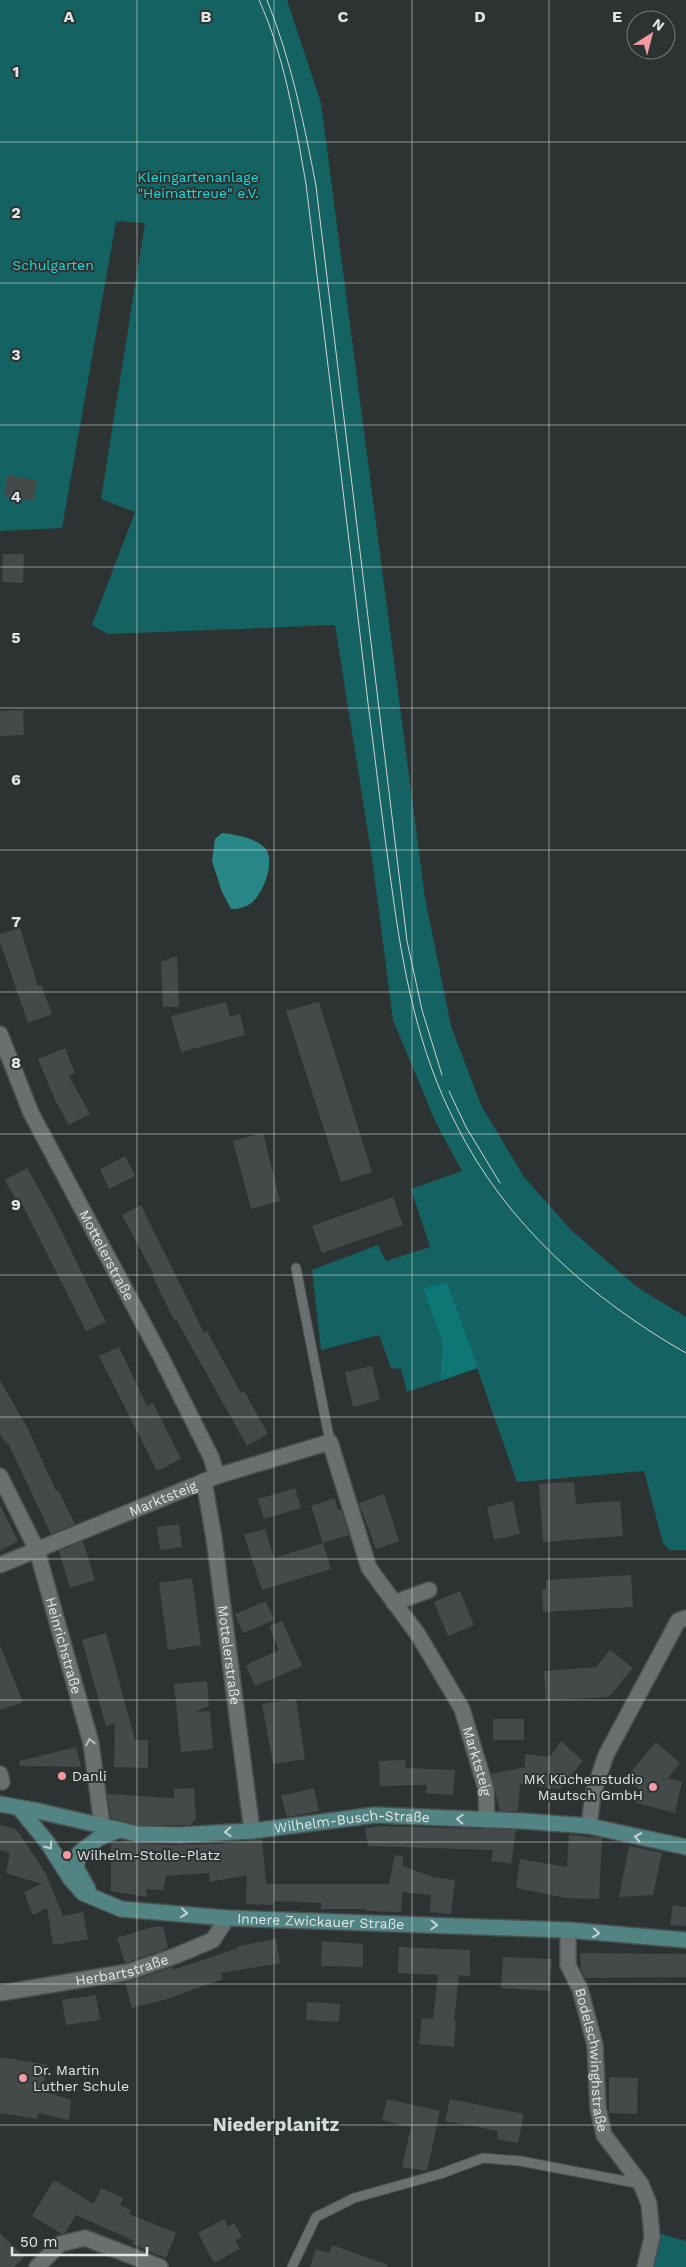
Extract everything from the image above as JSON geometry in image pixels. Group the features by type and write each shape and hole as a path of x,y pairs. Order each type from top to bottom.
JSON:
{"main road":[{"path":"0,1804 18,1808"},
{"name":"Wilhelm-Busch-Straße","path":"18,1808 138,1834 171,1835 252,1831 375,1815 589,1826 686,1847"},
{"name":"Innere Zwickauer Straße","path":"18,1808 47,1842 70,1878 83,1893 121,1909 227,1918 568,1930 686,1940"},
{"path":"96,1899 82,1881 76,1868 76,1860 79,1853 88,1845 119,1830"}],"street":[{"name":"Mottelerstraße","path":"0,1034 32,1114 159,1353 211,1457 210,1478 214,1538 252,1831"},
{"name":"Marktsteig","path":"0,1566 210,1478 330,1442 369,1568 419,1636 462,1709 486,1789 487,1820"},
{"name":"Heinrichstraße","path":"0,1476 37,1550 91,1742 102,1825"},
{"path":"394,1603 429,1590"},
{"path":"589,1826 593,1794 606,1755 678,1621 686,1618"},
{"name":"Herbartstraße","path":"0,1993 128,1972 175,1956 213,1940 227,1918"},
{"name":"Bodelschwinghstraße","path":"568,1930 568,1966 580,1989 595,2045 598,2108 604,2135 641,2184 649,2204 652,2237 645,2267"},
{"path":"37,2267 60,2244 85,2238 160,2267"}],"lane":[{"name":"Marktsteig","path":"296,1268 330,1442"},
{"path":"292,2267 316,2217 354,2198 440,2174 483,2158 520,2161 641,2184"}],"green space":[{"path":"0,0 287,0 321,103 425,898 451,1026 481,1105 524,1177 572,1231 637,1287 686,1317 686,1550 669,1550 663,1543 644,1471 517,1482 447,1282 423,1288 442,1342 440,1381 407,1392 401,1369 391,1368 379,1335 321,1350 312,1270 378,1245 386,1261 430,1247 411,1189 462,1171 436,1123 393,1020 372,858 335,625 108,634 92,625 135,512 101,499 145,223 116,221 62,528 0,531"},
{"path":"655,2232 686,2241 686,2267 649,2267"}],"shaded area":[{"path":"222,833 254,840 263,846 269,859 267,876 260,893 250,904 240,908 231,909 222,892 212,861 215,839"},
{"path":"447,1282 478,1368 440,1381 442,1342 423,1288"}],"building":[{"path":"7,475 37,480 33,501 4,496"},
{"path":"3,554 24,554 23,583 2,582"},
{"path":"23,710 24,735 0,736 0,711"},
{"path":"20,928 38,986 41,985 52,1014 28,1023 0,942 0,934"},
{"path":"177,956 179,1007 163,1007 161,962"},
{"path":"226,1002 230,1017 240,1014 245,1035 181,1052 171,1016"},
{"path":"319,1002 372,1172 341,1182 286,1011"},
{"path":"65,1048 75,1073 69,1076 90,1114 69,1125 56,1102 38,1059"},
{"path":"263,1133 280,1201 251,1209 233,1141"},
{"path":"125,1156 135,1176 109,1189 100,1169"},
{"path":"27,1168 52,1212 106,1322 86,1331 20,1200 17,1202 5,1180"},
{"path":"393,1197 403,1225 322,1253 312,1226"},
{"path":"141,1205 204,1333 207,1331 241,1393 244,1391 268,1434 247,1446 176,1319 174,1320 152,1275 154,1275 122,1215"},
{"path":"119,1347 147,1406 153,1403 181,1459 157,1471 99,1356"},
{"path":"372,1366 380,1400 353,1407 345,1372"},
{"path":"0,1380 28,1429 56,1491 58,1490 75,1524 51,1534 8,1443 6,1444 0,1434"},
{"path":"574,1482 576,1504 620,1501 623,1536 543,1542 539,1484"},
{"path":"295,1488 301,1508 264,1519 258,1499"},
{"path":"384,1494 399,1541 376,1549 359,1503"},
{"path":"335,1498 338,1510 341,1509 349,1535 323,1543 311,1506"},
{"path":"513,1501 520,1534 494,1540 487,1507"},
{"path":"0,1505 18,1541 0,1551"},
{"path":"179,1524 182,1547 160,1550 157,1527"},
{"path":"265,1529 274,1558 323,1543 331,1569 262,1590 244,1535"},
{"path":"83,1541 95,1580 70,1588 59,1551"},
{"path":"631,1575 633,1607 543,1612 542,1590 546,1589 546,1580"},
{"path":"192,1578 201,1645 168,1650 159,1583"},
{"path":"460,1591 474,1625 448,1636 434,1602"},
{"path":"266,1601 274,1620 243,1633 235,1614"},
{"path":"282,1621 302,1666 255,1686 246,1665 279,1650 269,1626"},
{"path":"106,1633 135,1740 148,1740 148,1768 114,1767 115,1723 106,1726 82,1640"},
{"path":"0,1645 23,1702 0,1710"},
{"path":"610,1650 633,1668 609,1697 546,1700 544,1671 596,1667"},
{"path":"207,1681 209,1706 195,1712 210,1711 213,1749 181,1752 174,1684"},
{"path":"296,1699 305,1759 273,1764 262,1704"},
{"path":"493,1719 524,1719 524,1740 493,1740"},
{"path":"561,1741 583,1761 560,1789 520,1784 518,1811 500,1811 491,1774 525,1767 525,1754 550,1757"},
{"path":"656,1742 680,1763 668,1778 682,1782 675,1813 636,1803 640,1790 626,1778"},
{"path":"76,1747 81,1767 20,1766 19,1761"},
{"path":"405,1760 406,1768 455,1770 453,1795 426,1793 427,1785 380,1786 379,1761"},
{"path":"194,1788 196,1819 190,1825 139,1825 111,1818 107,1794 174,1798 174,1789"},
{"path":"314,1788 319,1811 287,1817 281,1796"},
{"path":"0,1825 13,1828 19,1833 45,1872 63,1916 83,1912 88,1939 53,1945 47,1908 33,1915 24,1892 41,1884 6,1873 10,1853 0,1850"},
{"path":"379,1826 516,1830 511,1864 491,1861 493,1850 368,1846 365,1828"},
{"path":"569,1835 602,1838 599,1899 566,1898 516,1888 520,1859 567,1867"},
{"path":"262,1839 266,1884 389,1884 395,1855 403,1856 403,1866 433,1877 455,1880 451,1914 430,1912 431,1895 402,1892 401,1912 366,1911 366,1909 321,1909 321,1903 274,1901 274,1905 246,1904 247,1875 210,1882 209,1873 166,1876 163,1890 146,1889 147,1897 111,1891 111,1843 123,1842 121,1840 169,1845 221,1844"},
{"path":"629,1846 662,1853 653,1895 619,1897"},
{"path":"673,1905 686,1907 686,1926 670,1925"},
{"path":"163,1926 168,1948 125,1963 117,1938 149,1928"},
{"path":"276,1939 280,1963 221,1973 223,1979 167,1999 132,2008 125,1983 173,1967 173,1970 238,1948 238,1946"},
{"path":"322,1941 363,1944 363,1967 321,1966"},
{"path":"399,1947 470,1950 470,1976 459,1975 454,2021 456,2021 454,2047 419,2044 422,2018 433,2019 438,1975 398,1973"},
{"path":"580,1953 686,1954 686,1977 585,1978 581,1969"},
{"path":"503,1957 552,1959 550,1991 501,1988"},
{"path":"96,1995 100,2020 66,2025 62,2000"},
{"path":"307,2002 340,2004 339,2022 306,2020"},
{"name":"Dr. Martin Luther Schule","path":"0,2057 48,2065 42,2091 71,2100 69,2120 38,2113 37,2119 0,2113"},
{"path":"609,2077 638,2078 637,2114 609,2113"},
{"path":"387,2099 440,2111 427,2171 402,2167 411,2127 382,2120"},
{"path":"450,2099 524,2114 518,2143 497,2139 498,2131 445,2121"},
{"path":"54,2180 94,2204 101,2188 123,2198 120,2205 131,2210 129,2214 176,2233 166,2258 132,2244 134,2241 76,2215 65,2233 62,2234 32,2216"},
{"path":"224,2219 228,2227 234,2223 242,2237 235,2240 240,2249 214,2263 198,2233"},
{"path":"0,2233 24,2257 14,2267 0,2267"},
{"path":"332,2245 388,2265 387,2267 310,2267 316,2249 329,2253"}],"tram line":[{"path":"259,0 276,44 282,67 306,184 368,703 396,919 407,980 422,1039 443,1096 456,1124 476,1160 499,1194 525,1226 584,1283 651,1332 686,1353"},
{"path":"267,0 290,69 302,115 316,186 407,941 422,1010 442,1075"},
{"path":"449,1091 466,1127 500,1183"}],"place":[{"name":"Danli","path":"62,1776"},
{"name":"MK Küchenstudio Mautsch GmbH","path":"653,1787"},
{"name":"Wilhelm-Stolle-Platz","path":"67,1855"},
{"name":"Dr. Martin Luther Schule","path":"23,2078"}],"district":[{"name":"Niederplanitz","path":"276,2124"}],"park label":[{"name":"Kleingartenanlage \"Heimattreue\" e.V.","path":"198,186"},
{"name":"Schulgarten","path":"53,265"}]}
